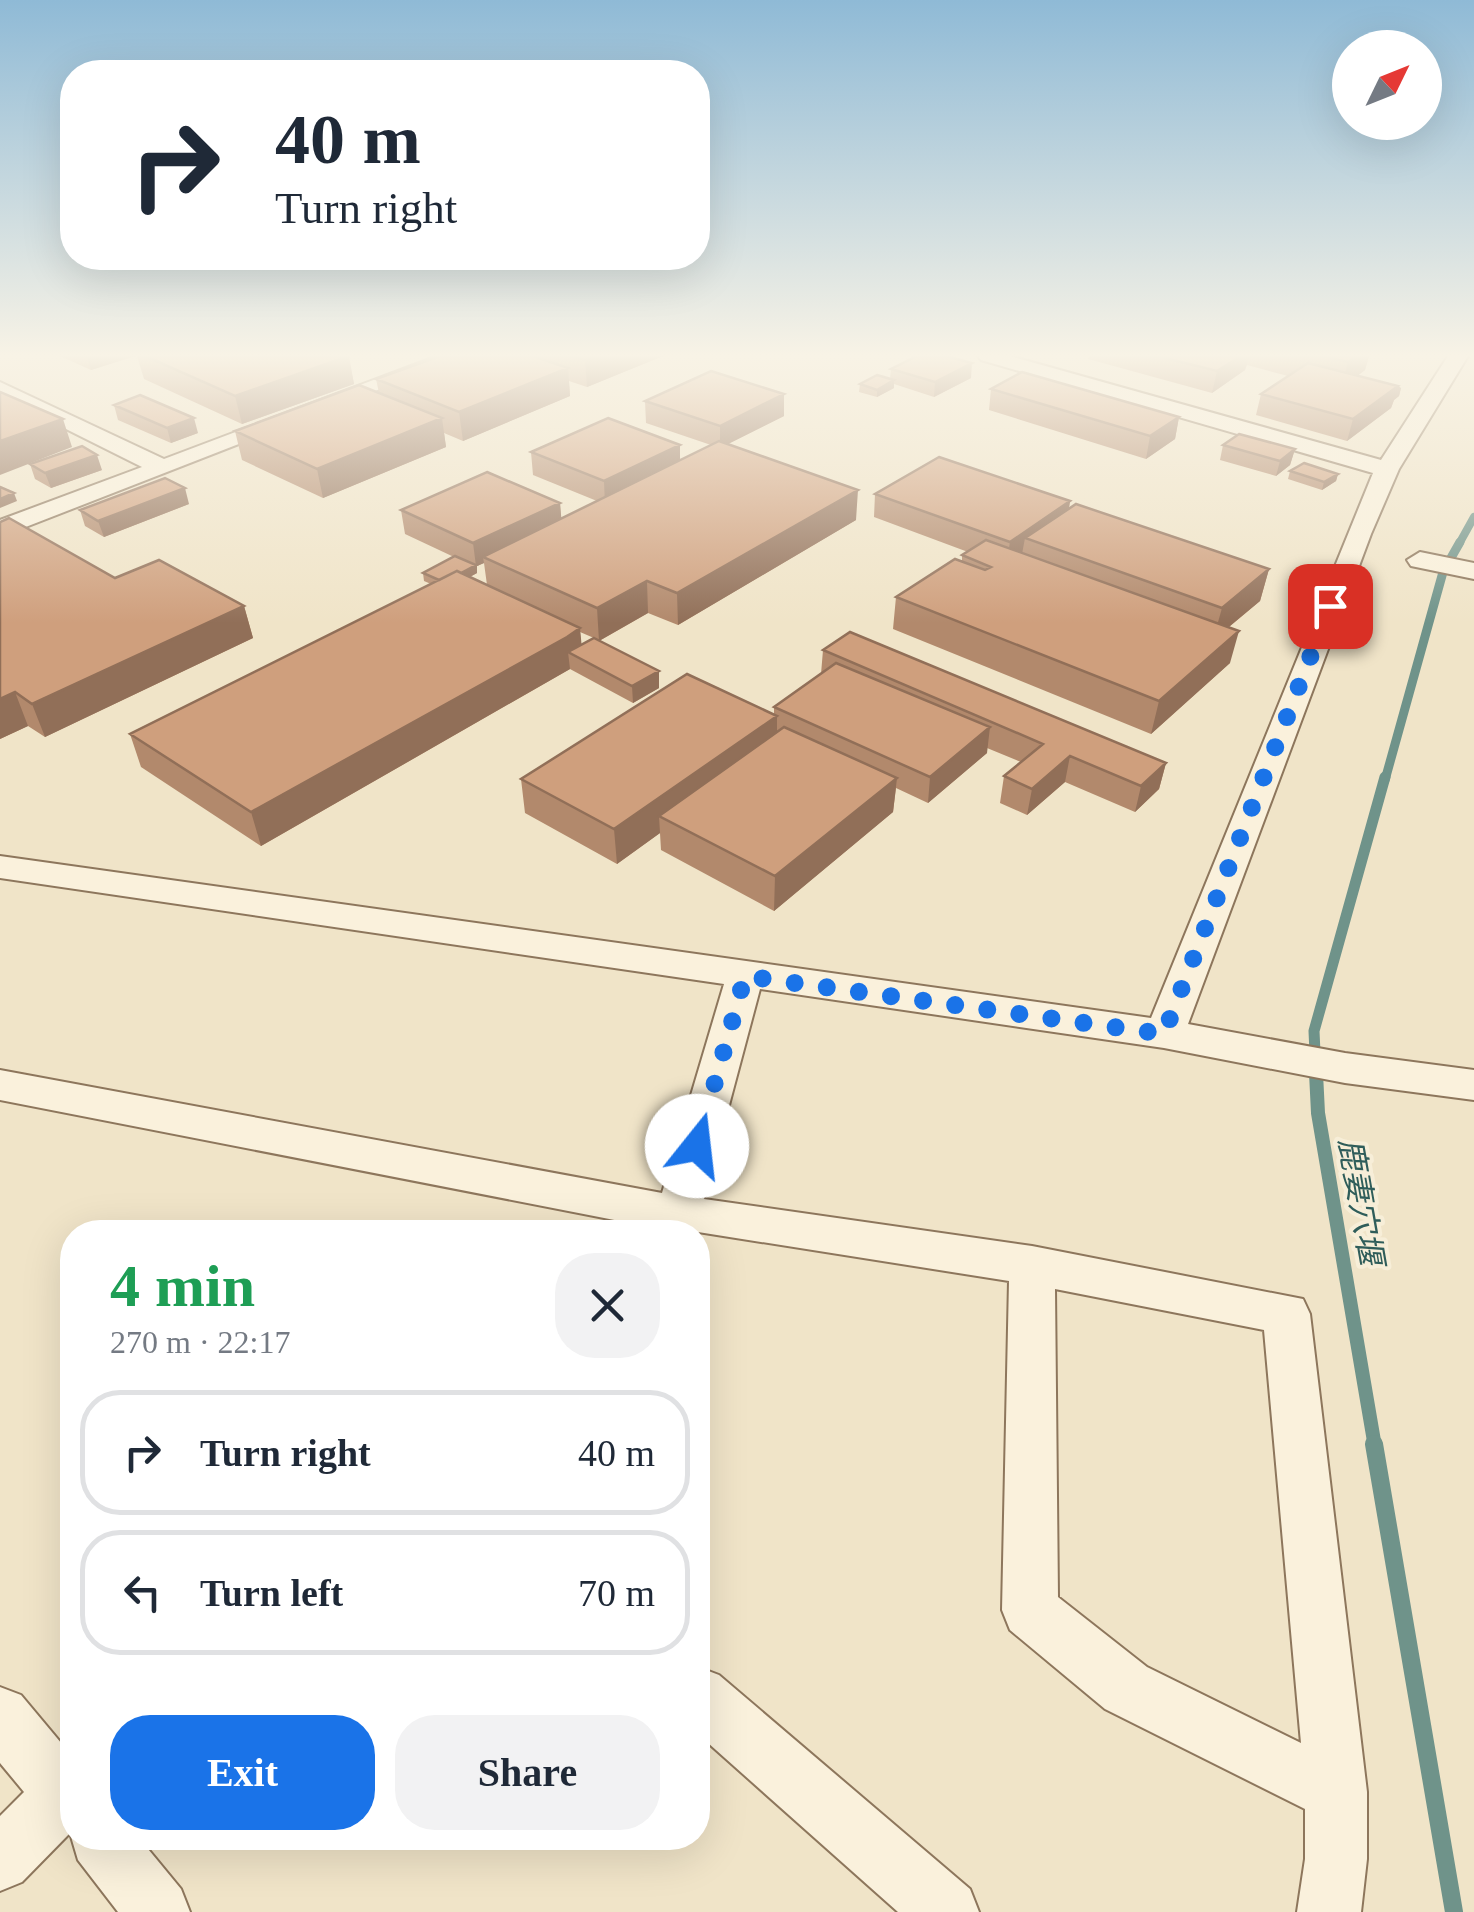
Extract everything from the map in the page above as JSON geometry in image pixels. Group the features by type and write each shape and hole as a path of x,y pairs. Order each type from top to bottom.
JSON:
{"street":[{"path":"117,445 162,467"},
{"path":"0,529 219,445"},
{"path":"1303,445 1387,469"},
{"path":"1164,1034 1358,534 1402,445"},
{"path":"1,868 1164,1034 1344,1068 1474,1085"},
{"path":"668,1220 745,976"},
{"path":"0,1085 652,1220"},
{"path":"710,1228 1032,1265 1286,1314 1336,1792 1336,1860 1329,1912"},
{"path":"1032,1265 1030,1610 1126,1688 1336,1792"},
{"path":"710,1706 947,1912"},
{"path":"0,1716 60,1785"},
{"path":"0,1860 60,1817"},
{"path":"111,1850 158,1912"}],"building":[{"path":"266,445 375,445 317,469"},
{"path":"546,445 680,445 604,481 531,452"},
{"path":"710,445 731,445 858,490 677,593 647,581 597,608 483,557"},
{"path":"1224,445 1281,445 1295,449 1280,461"},
{"path":"82,446 97,455 45,473 30,464"},
{"path":"939,457 1070,501 1010,542 875,494"},
{"path":"1304,463 1338,474 1324,482 1290,471"},
{"path":"487,472 560,503 473,543 401,510"},
{"path":"165,478 185,488 98,521 80,510"},
{"path":"0,487 14,493 0,499"},
{"path":"1076,504 1269,569 1222,608 1025,538"},
{"path":"9,518 115,578 159,560 244,606 32,704 15,692 0,699 0,522"},
{"path":"986,540 1239,631 1159,701 896,597 955,559 985,570 991,567 962,555"},
{"path":"455,556 476,565 439,580 423,573"},
{"path":"457,571 580,628 251,812 130,734"},
{"path":"850,632 1166,763 1141,786 1070,756 1032,789 1004,776 1043,744 823,650"},
{"path":"594,638 659,671 632,686 568,652"},
{"path":"836,663 990,727 930,777 774,707"},
{"path":"687,674 777,716 614,829 521,779"},
{"path":"784,727 897,778 775,876 659,816"}],"waterway":[{"name":"鹿妻穴堰","path":"1459,544 1474,517"},
{"name":"鹿妻穴堰","path":"1385,780 1443,572 1460,542"},
{"name":"鹿妻穴堰","path":"1316,1075 1314,1031 1385,777"},
{"name":"鹿妻穴堰","path":"1316,1073 1318,1113 1375,1447"},
{"name":"鹿妻穴堰","path":"1374,1444 1454,1912"}],"route":[{"path":"697,1146 745,976 1164,1034 1330,606"}]}
